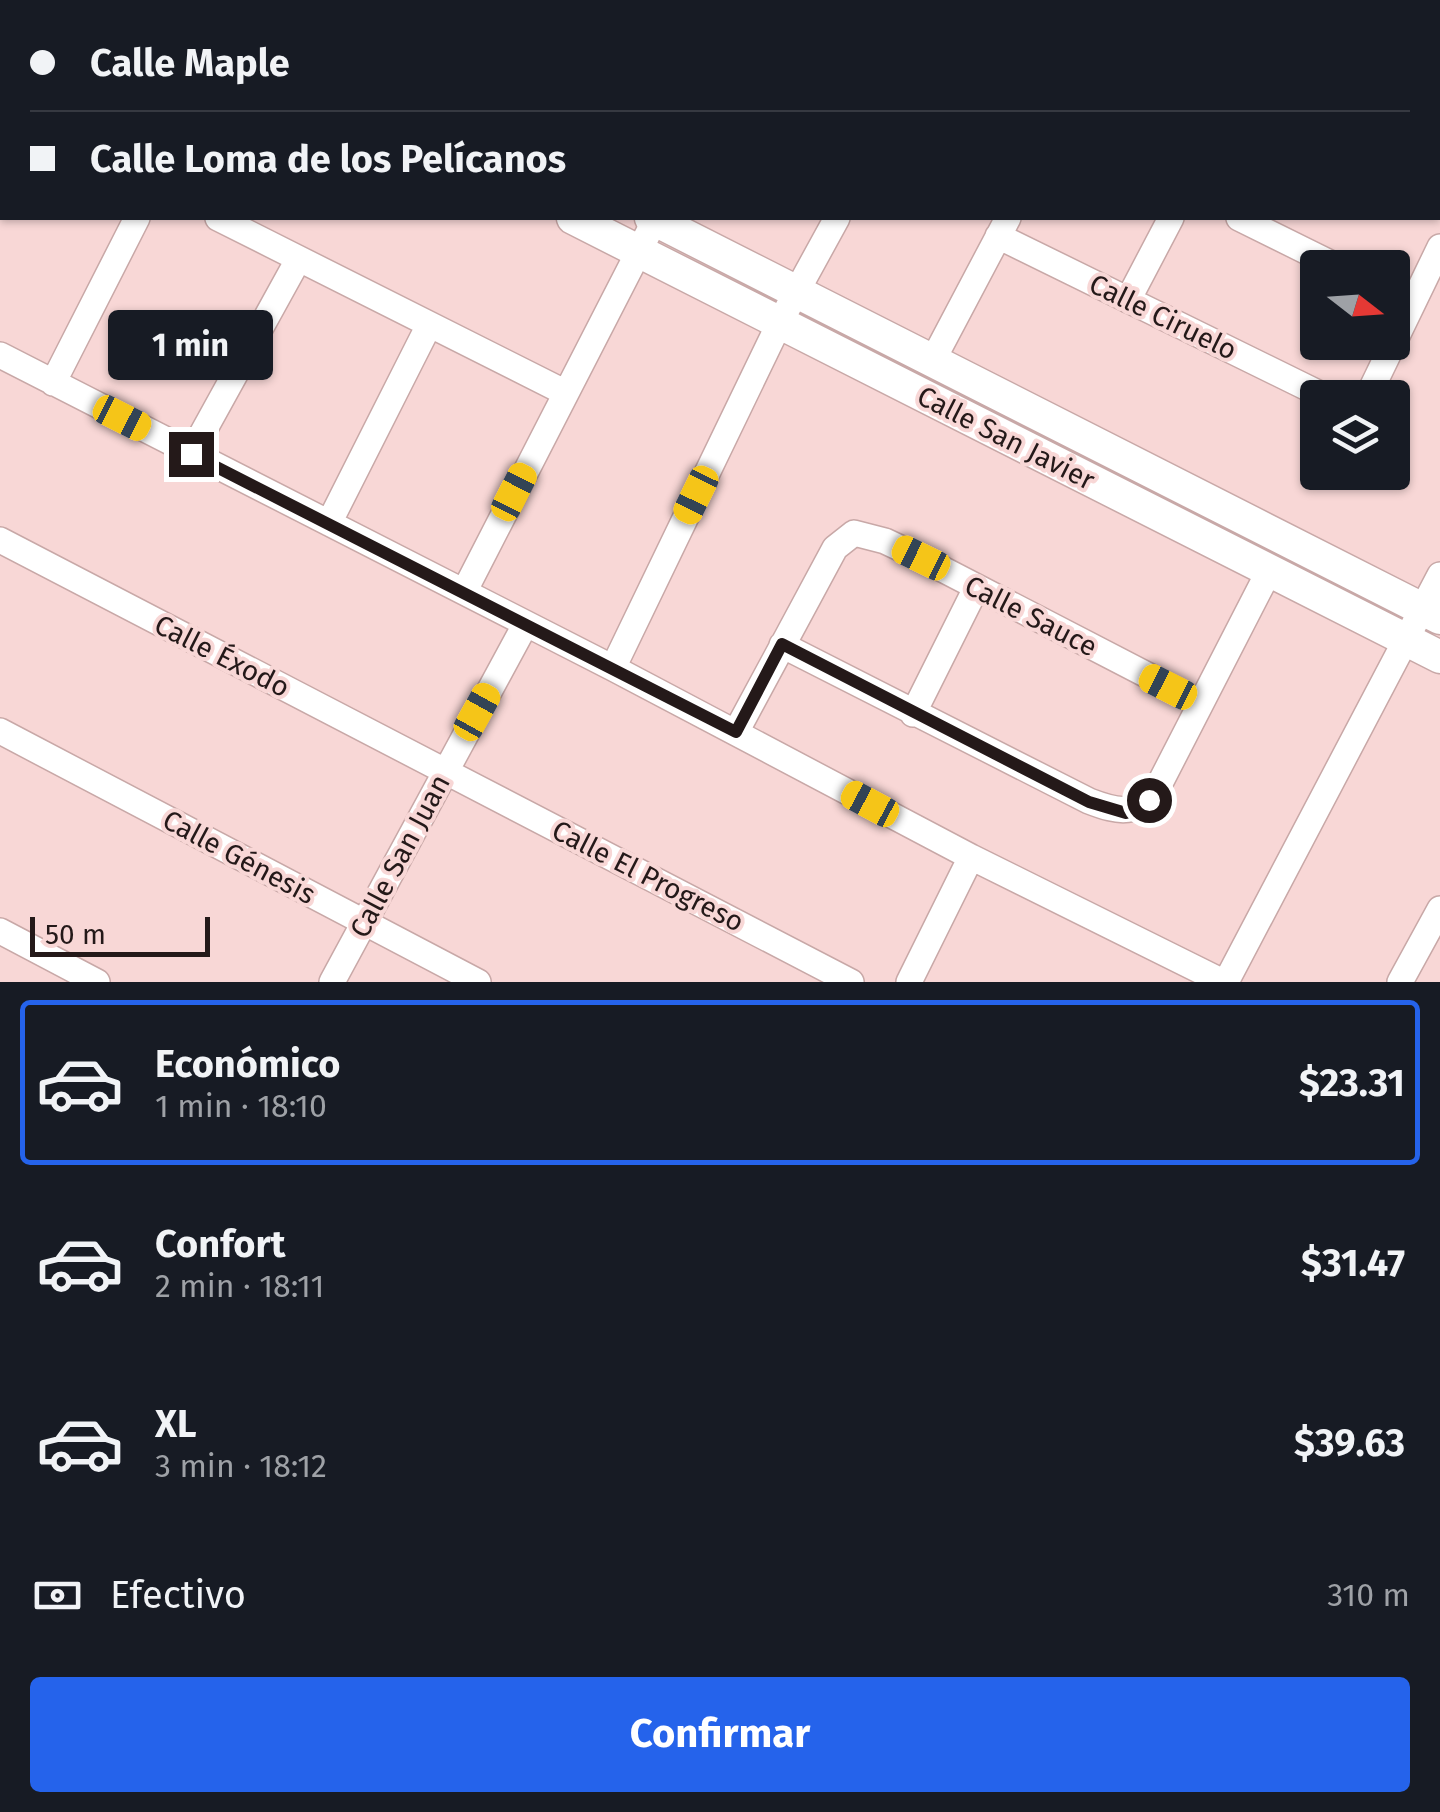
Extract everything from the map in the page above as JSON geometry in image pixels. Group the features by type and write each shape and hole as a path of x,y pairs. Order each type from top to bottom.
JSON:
{"street":[{"path":"54,383 136,220"},
{"path":"222,220 428,327 564,392"},
{"name":"Calle San Javier","path":"578,220 1440,657"},
{"path":"464,592 653,220"},
{"name":"Calle San Javier","path":"658,220 1431,613"},
{"path":"613,668 780,322 836,220"},
{"path":"1128,300 1169,220"},
{"path":"1244,220 1304,250"},
{"path":"932,360 1003,227"},
{"name":"Calle Ciruelo","path":"1003,227 1128,300 1300,384"},
{"path":"1410,288 1440,247"},
{"path":"191,454 298,260"},
{"path":"329,523 428,327"},
{"path":"0,355 613,668 971,857 1224,982 1404,639 1431,613 1440,575"},
{"name":"Calle Sauce","path":"736,732 834,548 854,533 885,541 1200,704"},
{"name":"Calle Éxodo","path":"0,540 445,770"},
{"path":"782,644 1089,802 1126,813 1149,800 1268,573"},
{"path":"913,714 976,588"},
{"name":"Calle San Juan","path":"332,982 526,624"},
{"name":"Calle Génesis","path":"0,731 478,982"},
{"name":"Calle El Progreso","path":"445,770 852,982"},
{"path":"909,982 971,857"},
{"path":"1400,982 1440,910"},
{"path":"0,931 97,982"}],"route":[{"path":"191,454 736,732 782,644 1089,802 1126,813 1149,800"}]}
